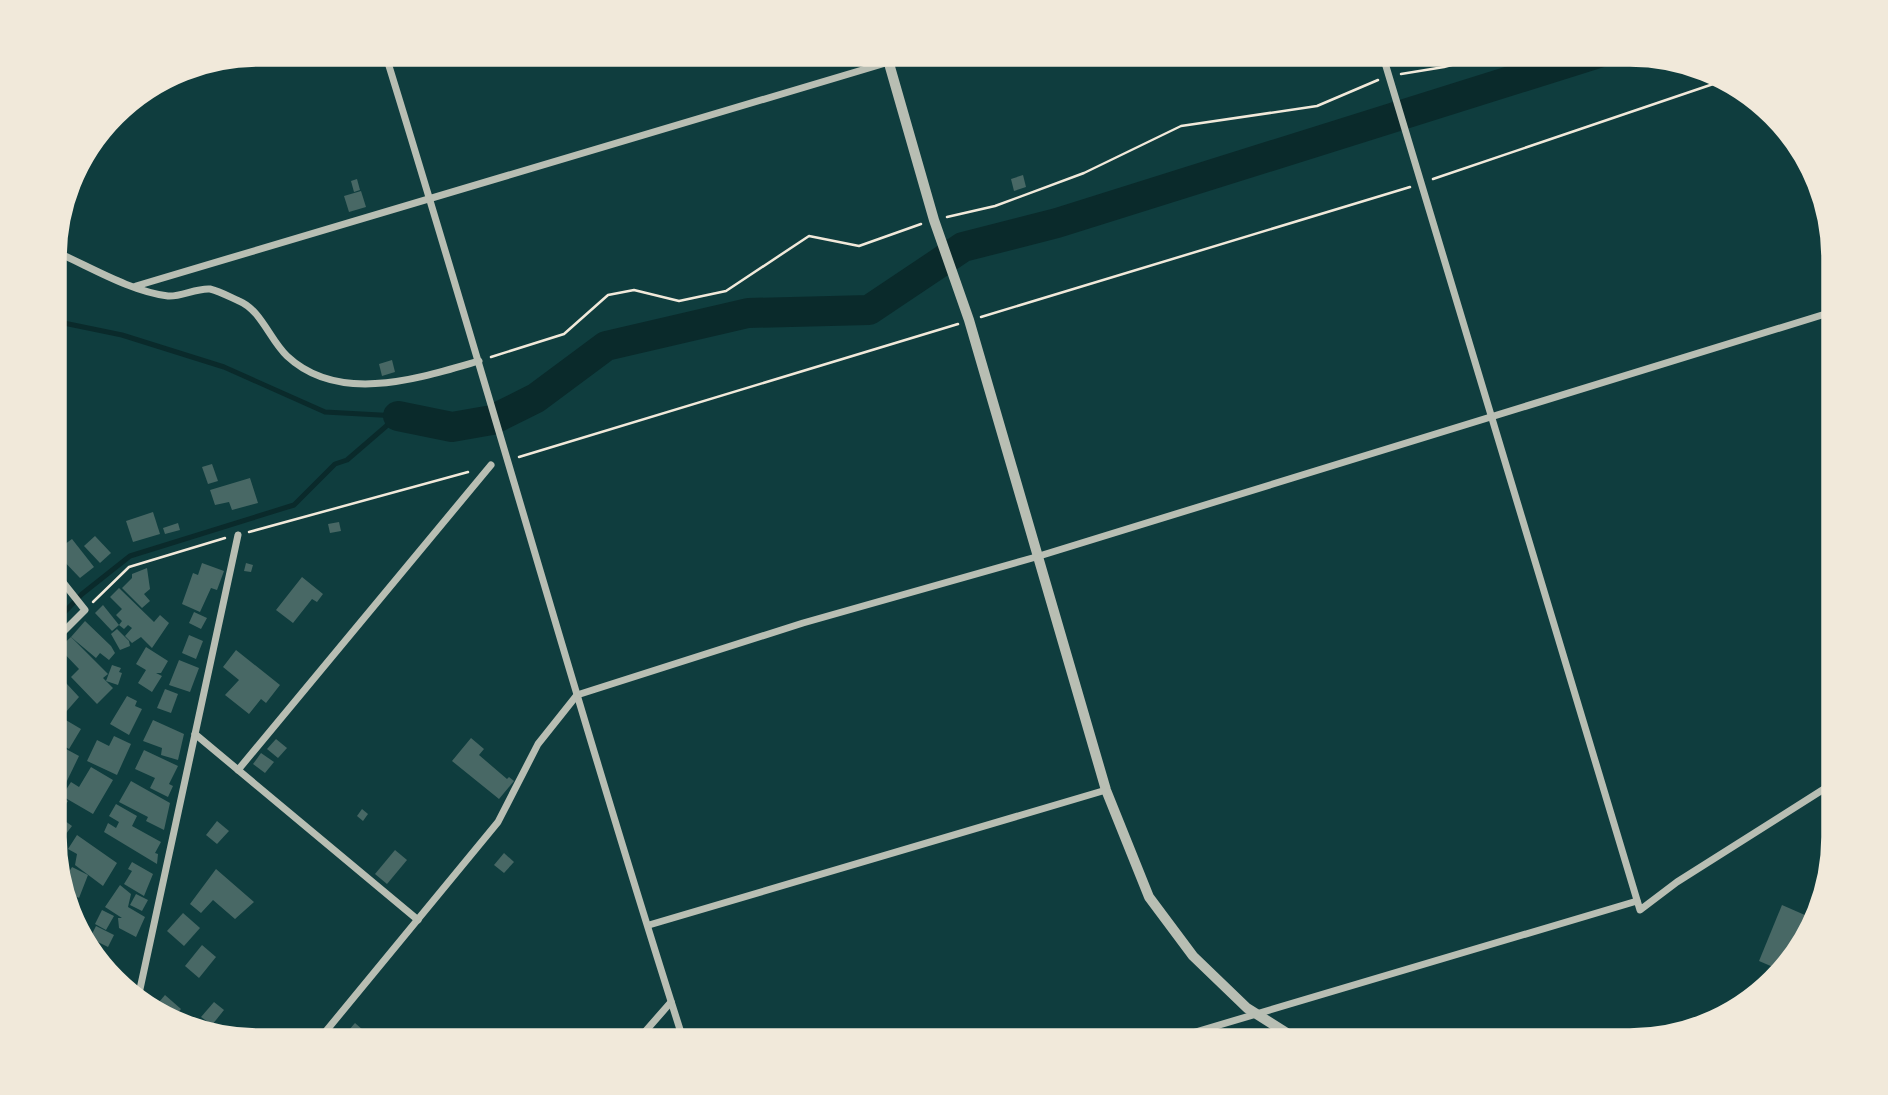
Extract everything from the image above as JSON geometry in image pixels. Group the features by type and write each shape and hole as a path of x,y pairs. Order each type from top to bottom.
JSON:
{"street":[{"path":"389,65 680,1030"},
{"path":"136,286 862,65"},
{"path":"890,65 934,219 969,320 1106,790 1149,897 1193,956 1256,1014 1282,1030"},
{"path":"1386,65 1640,911 1677,882 1823,790"},
{"path":"65,256 136,286 169,296 209,289 248,304 286,355 308,373 336,380 380,384 480,364"},
{"path":"327,1030 498,822 538,744 577,695 803,623 1036,557 1823,316"},
{"path":"238,770 491,465"},
{"path":"140,990 238,535"},
{"path":"65,585 80,603 65,625"},
{"path":"195,734 418,920"},
{"path":"649,925 1106,790"},
{"path":"1202,1030 1637,901"},
{"path":"646,1030 671,1002"}],"path":[{"path":"480,364 564,334 608,295 634,290 680,301 726,291 809,236 859,246 934,219 995,206 1084,173 1181,125 1317,106 1389,76 1451,65"},
{"path":"509,460 1421,183 1713,84"},
{"path":"80,603 129,567 491,465"}],"building":[{"path":"1023,175 1026,187 1014,191 1011,179"},
{"path":"357,179 360,190 354,192 351,181"},
{"path":"361,191 366,207 349,212 344,196"},
{"path":"392,360 395,372 382,376 379,364"},
{"path":"212,464 218,481 208,484 202,467"},
{"path":"250,478 258,503 232,510 229,502 215,505 210,490"},
{"path":"153,512 160,534 133,542 126,521"},
{"path":"339,522 341,531 330,533 328,524"},
{"path":"178,523 180,530 165,534 163,528"},
{"path":"95,536 111,553 100,563 84,546"},
{"path":"72,539 94,567 80,578 65,562 65,544"},
{"path":"202,563 224,571 217,590 211,588 200,612 182,604 193,573 198,575"},
{"path":"246,563 253,565 251,572 244,571"},
{"path":"147,568 150,589 144,594 150,601 142,608 122,588 132,578 132,574"},
{"path":"302,577 323,594 317,602 312,599 293,623 276,610"},
{"path":"119,588 154,622 160,615 169,623 152,648 141,637 132,643 125,636 132,628 128,625 124,629 119,625 122,621 116,615 122,609 110,597"},
{"path":"103,605 119,625 112,631 95,613"},
{"path":"194,612 207,618 201,629 189,623"},
{"path":"85,621 111,646 115,653 109,660 100,653 96,658 71,637"},
{"path":"117,629 129,641 130,646 120,650 111,634"},
{"path":"189,635 203,641 196,659 182,653"},
{"path":"71,637 108,674 103,678 113,688 97,704 71,677 79,669 65,654 65,642"},
{"path":"146,647 168,661 161,673 156,673 162,676 152,692 138,683 146,670 136,664"},
{"path":"236,650 280,685 266,703 261,699 249,714 225,695 239,680 223,667"},
{"path":"179,660 199,668 190,692 169,685"},
{"path":"112,665 121,668 118,685 106,681"},
{"path":"65,682 79,697 65,713"},
{"path":"165,689 178,694 171,713 157,708"},
{"path":"127,696 137,701 135,706 142,709 129,735 110,724"},
{"path":"65,720 81,729 69,749 65,747"},
{"path":"153,720 184,734 178,760 161,755 162,748 143,741"},
{"path":"114,736 131,744 117,775 87,761 97,740 109,746"},
{"path":"471,738 484,749 479,755 507,779 509,777 514,781 499,799 452,761"},
{"path":"276,739 287,748 278,758 267,749"},
{"path":"65,748 79,756 65,785"},
{"path":"144,750 178,766 169,784 173,786 168,797 150,788 155,778 135,769"},
{"path":"261,753 274,762 265,773 253,764"},
{"path":"91,767 113,780 93,814 65,798 65,791 71,782 79,787"},
{"path":"131,781 170,803 164,830 146,821 148,817 119,802"},
{"path":"116,804 137,816 132,826 161,842 155,853 158,854 157,864 104,832 108,823 116,828 119,822 109,816"},
{"path":"362,809 368,814 363,821 357,816"},
{"path":"65,821 72,826 65,835"},
{"path":"217,821 229,831 217,844 206,835"},
{"path":"77,835 117,863 103,886 75,865 77,854 68,849"},
{"path":"395,850 407,860 387,884 375,874"},
{"path":"504,853 514,862 504,873 494,865"},
{"path":"132,862 153,874 144,896 124,884 132,871 128,869"},
{"path":"72,867 88,875 79,898 74,895 68,873"},
{"path":"216,869 254,902 235,919 213,900 201,913 190,904"},
{"path":"120,885 131,894 128,907 145,917 136,937 119,928 118,918 122,918 105,907"},
{"path":"136,894 148,900 142,911 130,905"},
{"path":"1782,905 1807,916 1773,967 1759,961"},
{"path":"102,910 114,916 106,930 95,924"},
{"path":"183,913 200,928 184,946 167,931"},
{"path":"96,926 114,935 108,947 95,940 92,935"},
{"path":"202,945 216,957 199,978 185,966"},
{"path":"165,995 181,1009 178,1013 159,1002"},
{"path":"214,1002 224,1010 212,1025 201,1017"},
{"path":"355,1023 363,1030 349,1030"}],"waterway":[{"path":"398,416 452,427 492,420 536,398 606,346 748,313 869,310 963,247 1057,223 1561,65"},
{"path":"65,323 122,335 224,367 325,412 398,416"},
{"path":"65,612 82,594 130,556 294,505 335,464 347,460 398,416"}]}
